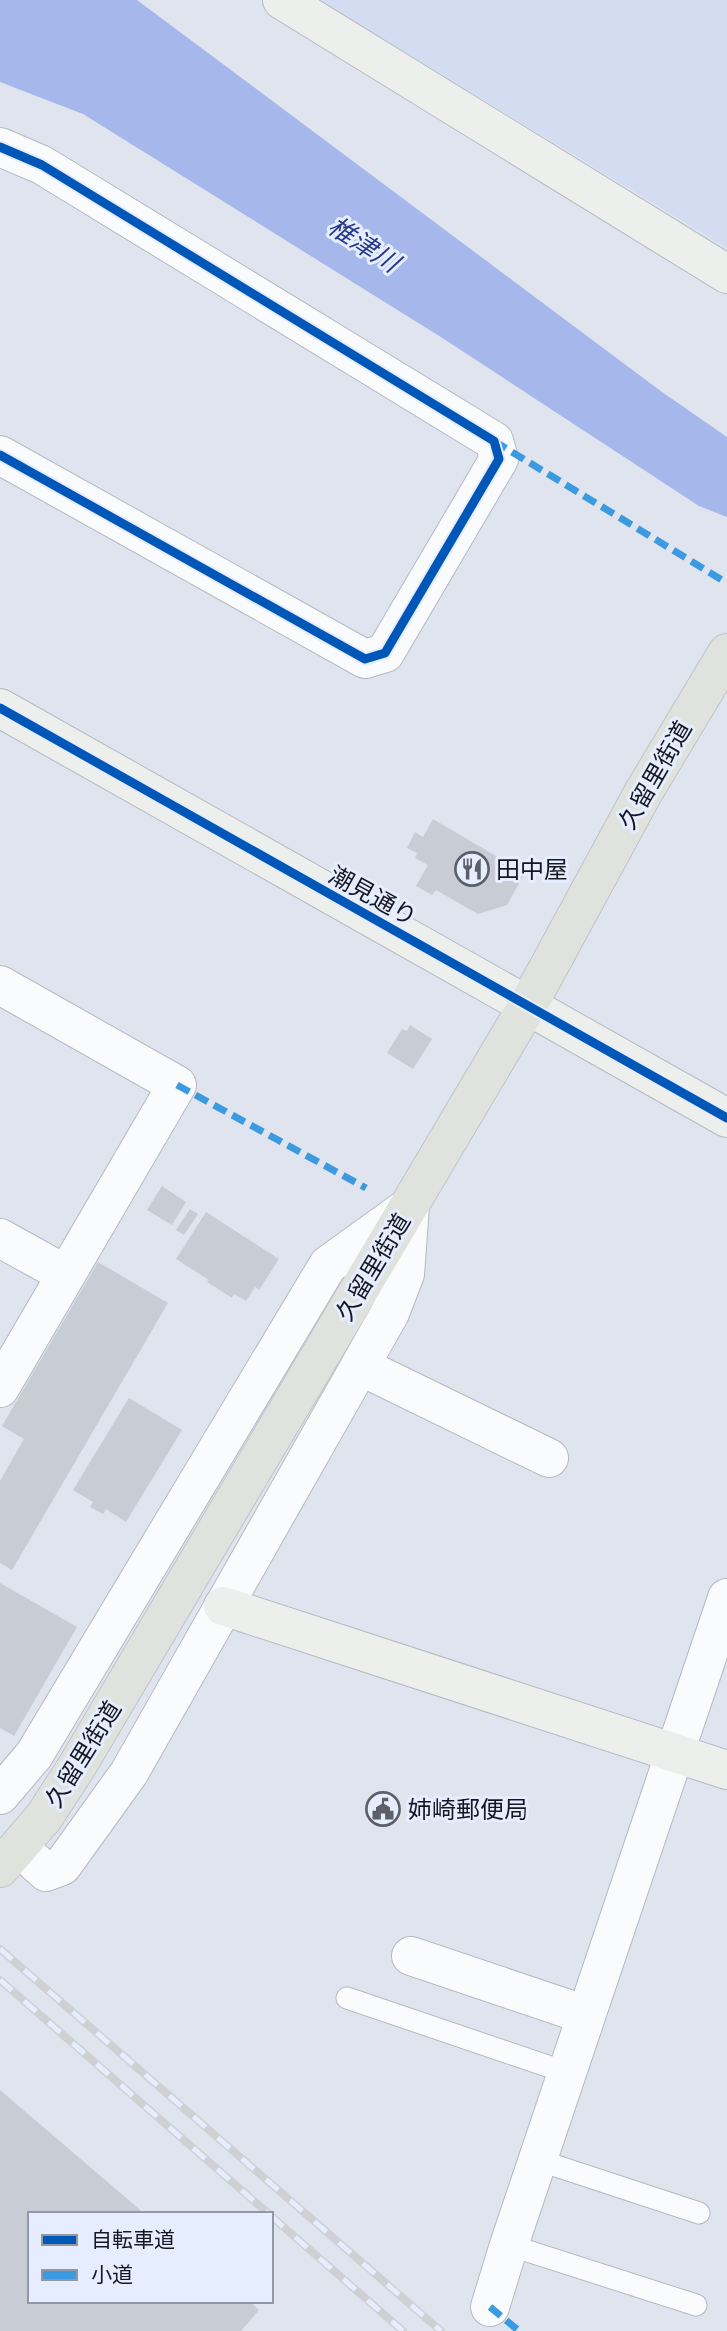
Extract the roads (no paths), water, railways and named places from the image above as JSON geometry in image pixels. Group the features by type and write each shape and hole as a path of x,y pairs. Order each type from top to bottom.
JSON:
{"main road":[{"name":"久留里街道","path":"10,1848 44,1817 77,1766 528,1005 643,793 727,653"}],"street":[{"path":"282,0 727,274"},
{"path":"0,147 42,165 494,441 499,459 385,653 365,659 0,455"},
{"name":"潮見通り","path":"0,708 727,1118"},
{"path":"0,985 177,1085 0,1388"},
{"path":"10,1848 46,1872 62,1866 129,1773 390,1313 405,1274 410,1206"},
{"path":"0,1795 34,1755 328,1265 410,1206"},
{"path":"0,1238 65,1274"},
{"path":"360,1366 549,1458"},
{"path":"490,2307 727,1598"},
{"path":"223,1606 727,1770"},
{"path":"411,1955 586,2015"}],"lane":[{"path":"346,1998 568,2073"},
{"path":"538,2160 699,2213"},
{"path":"509,2245 695,2305"}],"water":[{"name":"椎津川","path":"0,0 137,0 662,392 727,437 727,517 699,506 444,339 83,114 0,82"}],"railway":[{"path":"0,1949 441,2331"},
{"path":"0,1980 267,2212"},
{"path":"273,2218 403,2331"}],"place":[{"name":"田中屋","path":"472,869"},
{"name":"姉崎郵便局","path":"383,1809"}]}
